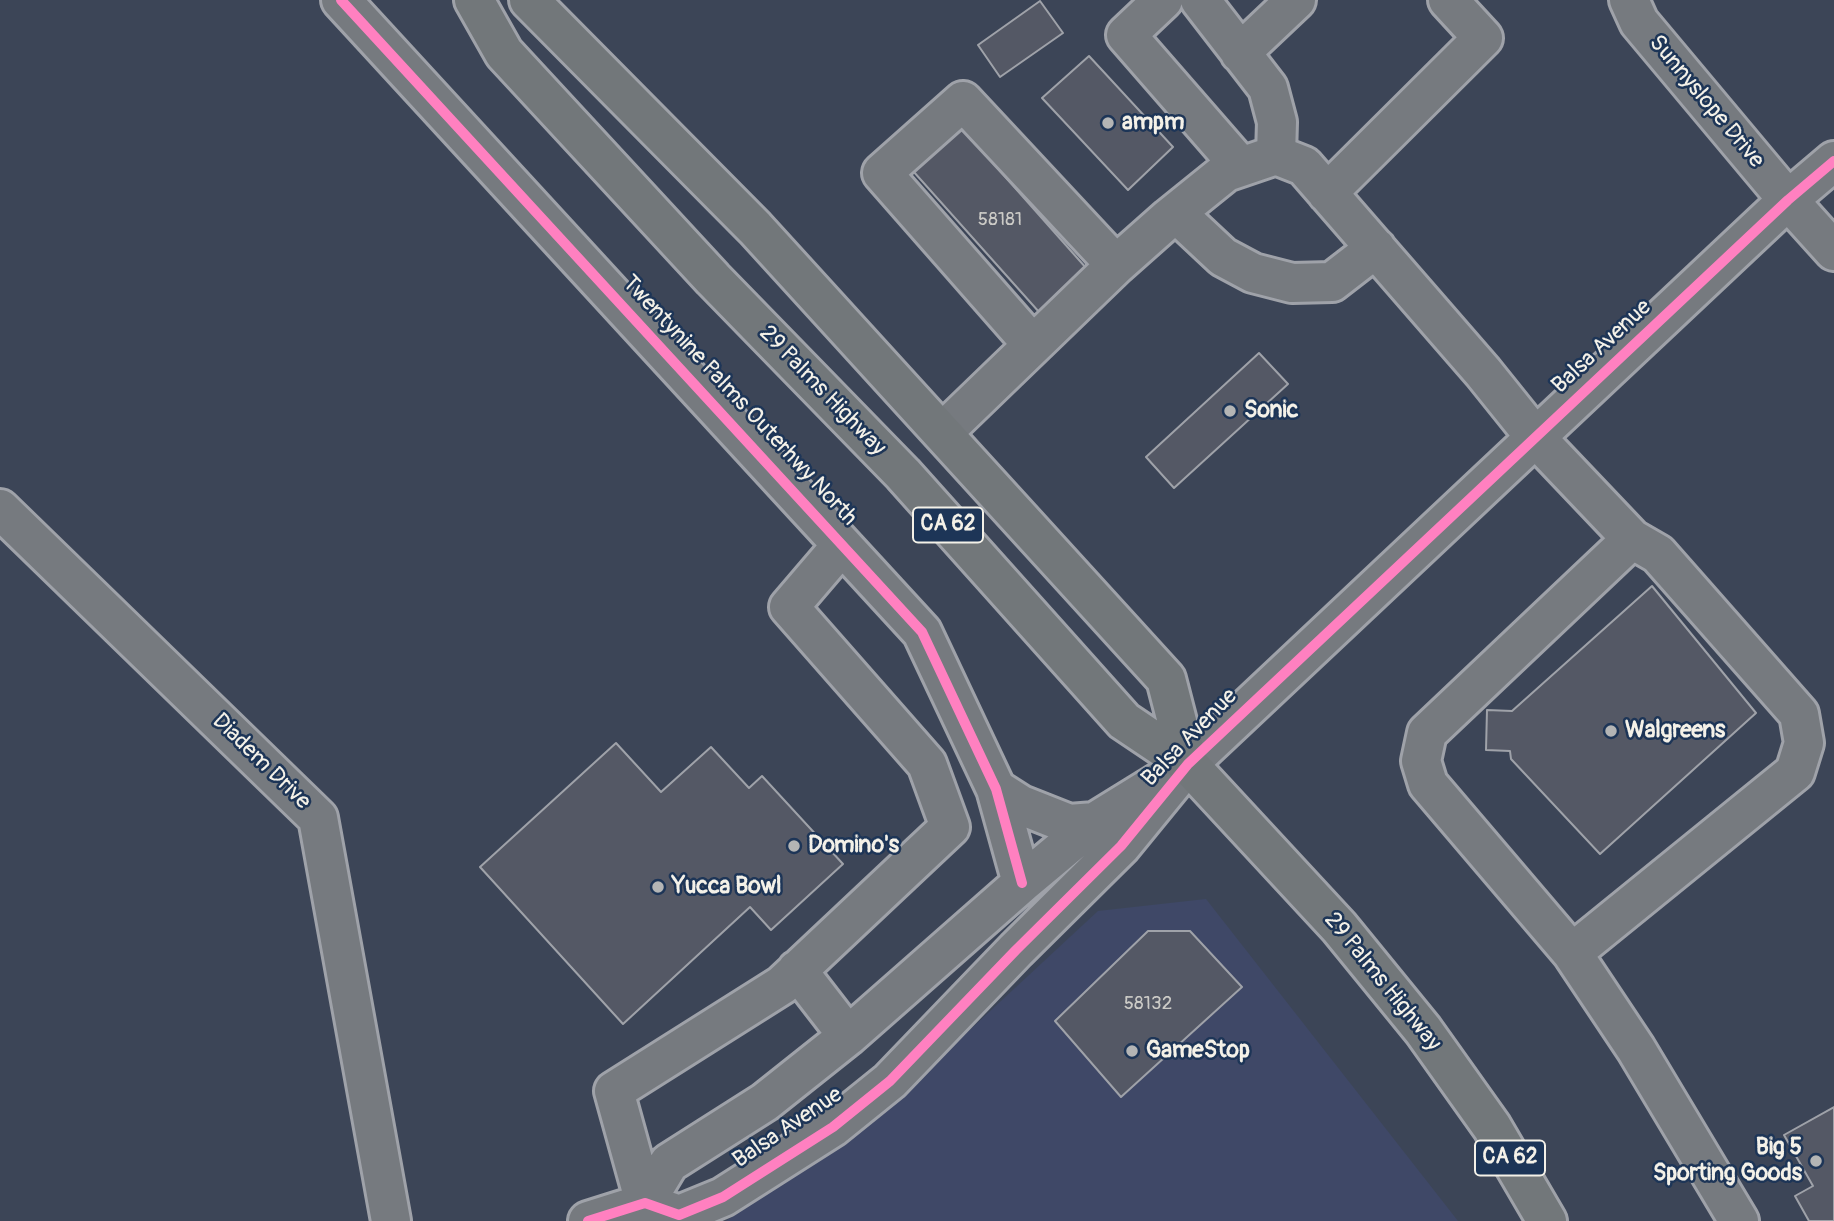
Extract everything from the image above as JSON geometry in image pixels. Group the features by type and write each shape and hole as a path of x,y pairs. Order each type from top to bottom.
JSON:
{"main road":[{"name":"29 Palms Highway","path":"474,0 504,53 713,279 902,474 1124,721 1188,764 1339,927 1423,1030 1492,1127 1547,1221"},
{"name":"29 Palms Highway","path":"529,0 755,228 1166,679 1188,764"}],"street":[{"name":"Twentynine Palms Outerhwy North","path":"341,0 922,632 996,789 1022,883"},
{"path":"1163,0 1126,35 1259,161"},
{"path":"1200,0 1268,88 1277,122 1259,161"},
{"path":"1240,53 1296,0"},
{"path":"1327,193 1483,38 1448,0"},
{"name":"Sunnyslope Drive","path":"1629,0 1639,22 1788,200"},
{"path":"1033,345 882,173 963,100 1116,265"},
{"path":"943,432 1116,265 1226,172 1259,161 1304,166 1483,372 1536,438 1632,539 1658,554 1798,714 1804,743 1795,772 1572,953"},
{"name":"Balsa Avenue","path":"1188,764 1095,822 848,1037 765,1102 669,1163 645,1203 679,1215 723,1197 833,1126 890,1081 1121,846 1188,764 1788,200 1834,161"},
{"path":"1788,200 1834,251"},
{"path":"1176,213 1223,257 1253,272 1292,284 1332,282 1376,248"},
{"name":"Diadem Drive","path":"0,509 318,818 391,1221"},
{"path":"1632,539 1427,733 1421,761 1427,784 1572,953 1636,1049 1739,1221"},
{"path":"588,1221 645,1203 614,1091 782,985 950,827 927,764 789,607 842,545"},
{"path":"996,789 1021,805 1069,824 1095,822"},
{"path":"797,970 848,1037"}],"shaded area":[{"path":"1206,899 1458,1221 726,1221 862,1130 1098,911"}],"building":[{"path":"1040,1 1063,33 1000,77 978,45"},
{"name":"ampm","path":"1089,56 1173,147 1128,190 1042,98"},
{"path":"962,128 1087,269 1039,312 913,171"},
{"path":"1259,353 1288,384 1174,488 1146,457"},
{"name":"Walgreens","path":"1652,586 1756,713 1600,854 1511,759 1510,751 1486,750 1487,710 1512,711"},
{"name":"Yucca Bowl","path":"616,743 661,792 711,747 749,788 762,776 843,864 771,930 750,907 623,1024 480,867"},
{"path":"1148,931 1190,931 1242,987 1121,1097 1055,1021"},
{"name":"Big 5 Sporting Goods","path":"1834,1107 1834,1221 1809,1221 1795,1196 1813,1186 1784,1135"}],"cycle path":[{"path":"341,0 922,632 996,789 1022,883"},
{"path":"588,1221 645,1203 679,1215 723,1197 833,1127 890,1081 1121,846 1188,764 1788,200 1834,161"}],"place":[{"name":"ampm","path":"1108,123"},
{"name":"Sonic","path":"1230,411"},
{"name":"Walgreens","path":"1611,731"},
{"name":"Domino's","path":"794,846"},
{"name":"Yucca Bowl","path":"658,887"},
{"name":"GameStop","path":"1132,1051"},
{"name":"Big 5 Sporting Goods","path":"1816,1161"}]}
